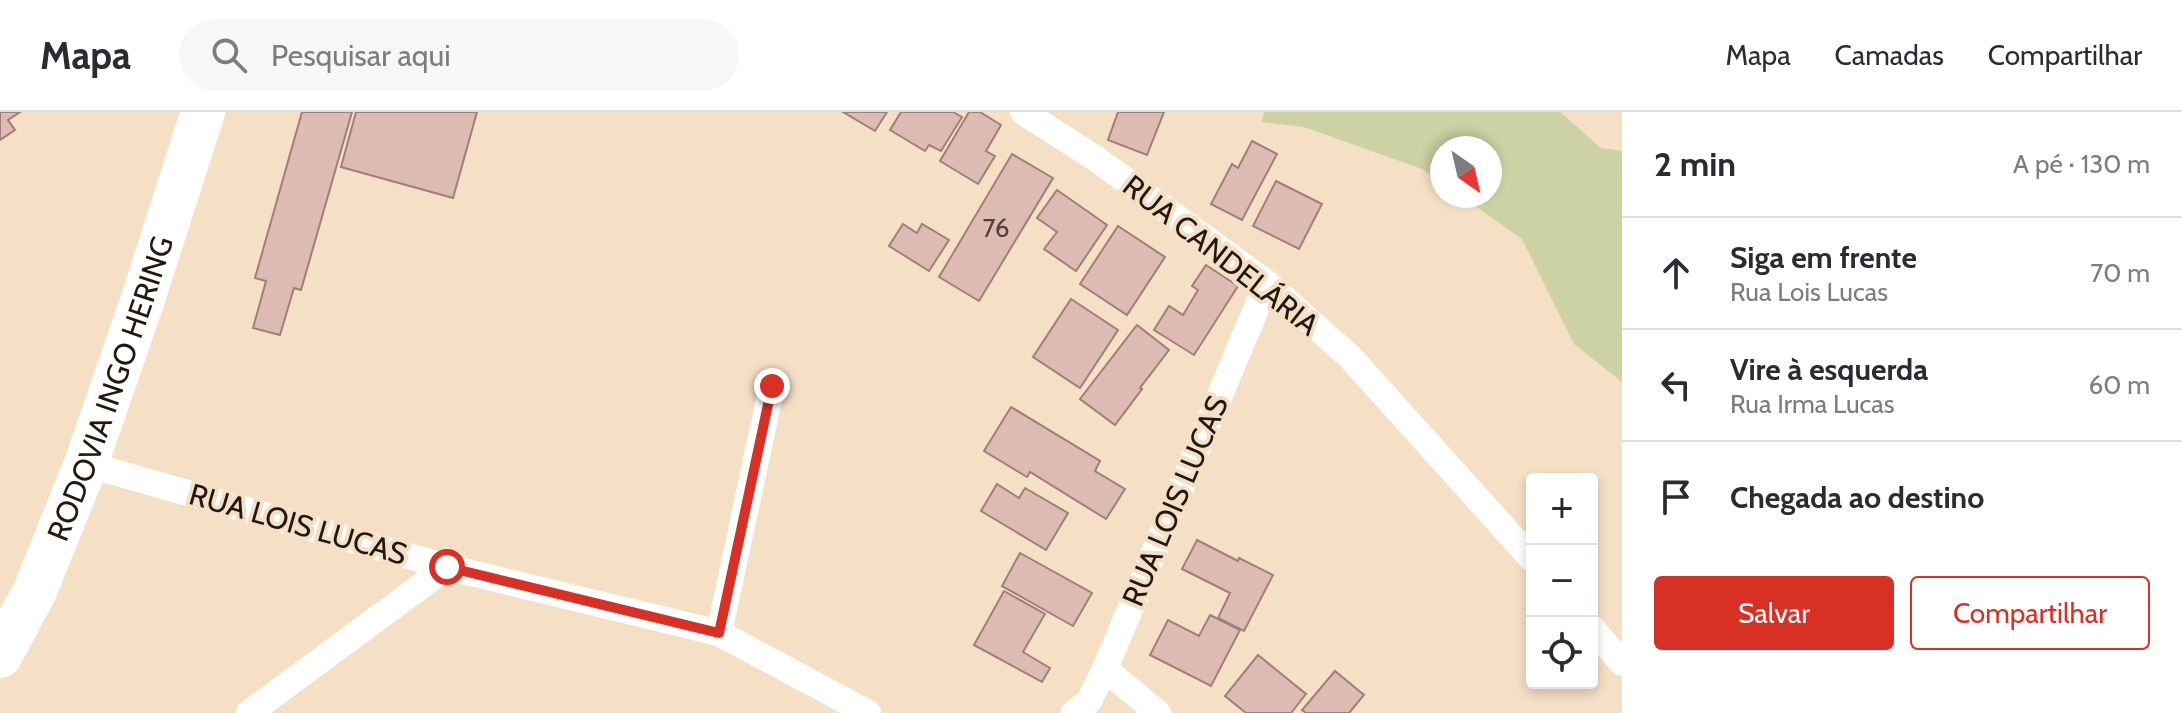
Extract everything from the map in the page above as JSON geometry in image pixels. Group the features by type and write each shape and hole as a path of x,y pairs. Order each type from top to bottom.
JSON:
{"highway":[{"name":"RODOVIA INGO HERING","path":"0,656 35,591 86,464 203,112"}],"street":[{"name":"RUA CANDELÁRIA","path":"1023,112 1095,158 1267,283 1350,357 1526,552"},
{"name":"RUA LOIS LUCAS","path":"1083,709 1105,669 1267,283"},
{"path":"719,633 772,386"},
{"name":"RUA LOIS LUCAS","path":"86,464 447,567 719,633 868,713"},
{"path":"249,713 447,567"},
{"path":"1598,635 1622,663"},
{"path":"1105,669 1158,713"}],"green space":[{"path":"1265,112 1560,112 1601,148 1622,151 1622,382 1574,344 1522,239 1478,208 1502,208 1502,136 1430,136 1430,175 1422,169 1304,127 1261,122"}],"building":[{"path":"0,112 20,112 8,120 15,130 0,140"},
{"path":"302,112 352,112 301,290 294,288 280,335 253,328 266,281 255,278"},
{"path":"356,112 477,112 453,198 341,167"},
{"path":"843,112 887,112 875,131"},
{"path":"901,112 953,112 962,117 941,151 929,145 925,151 890,130"},
{"path":"969,112 980,112 1001,125 986,151 995,156 978,184 940,161"},
{"path":"1118,112 1164,112 1147,155 1108,140"},
{"path":"1252,141 1277,154 1242,220 1211,204 1232,164 1238,168"},
{"path":"1012,154 1053,178 979,301 939,277"},
{"path":"1276,181 1322,204 1299,249 1253,226"},
{"path":"1057,190 1107,225 1076,271 1044,249 1057,232 1037,218"},
{"path":"903,224 917,233 922,224 949,240 929,271 889,246"},
{"path":"1118,226 1165,257 1127,315 1080,284"},
{"path":"1206,265 1238,286 1194,355 1154,330 1169,306 1183,315 1198,290 1192,286"},
{"path":"1071,299 1118,330 1080,388 1033,357"},
{"path":"1137,325 1169,350 1115,425 1080,399"},
{"path":"1011,407 1100,461 1095,471 1125,489 1106,519 1030,472 1027,477 984,451"},
{"path":"997,484 1019,498 1025,488 1068,513 1046,550 981,511"},
{"path":"1197,540 1273,575 1244,631 1218,618 1230,593 1182,569"},
{"path":"1020,553 1092,593 1073,626 1002,586"},
{"path":"1004,591 1045,614 1023,652 1050,668 1042,682 974,645"},
{"path":"1210,615 1240,630 1211,686 1150,655 1168,620 1199,636"},
{"path":"1258,655 1306,694 1291,713 1246,713 1225,696"},
{"path":"1335,671 1364,695 1349,713 1306,713 1302,710"}],"route":[{"path":"447,567 719,633 772,386"}]}
